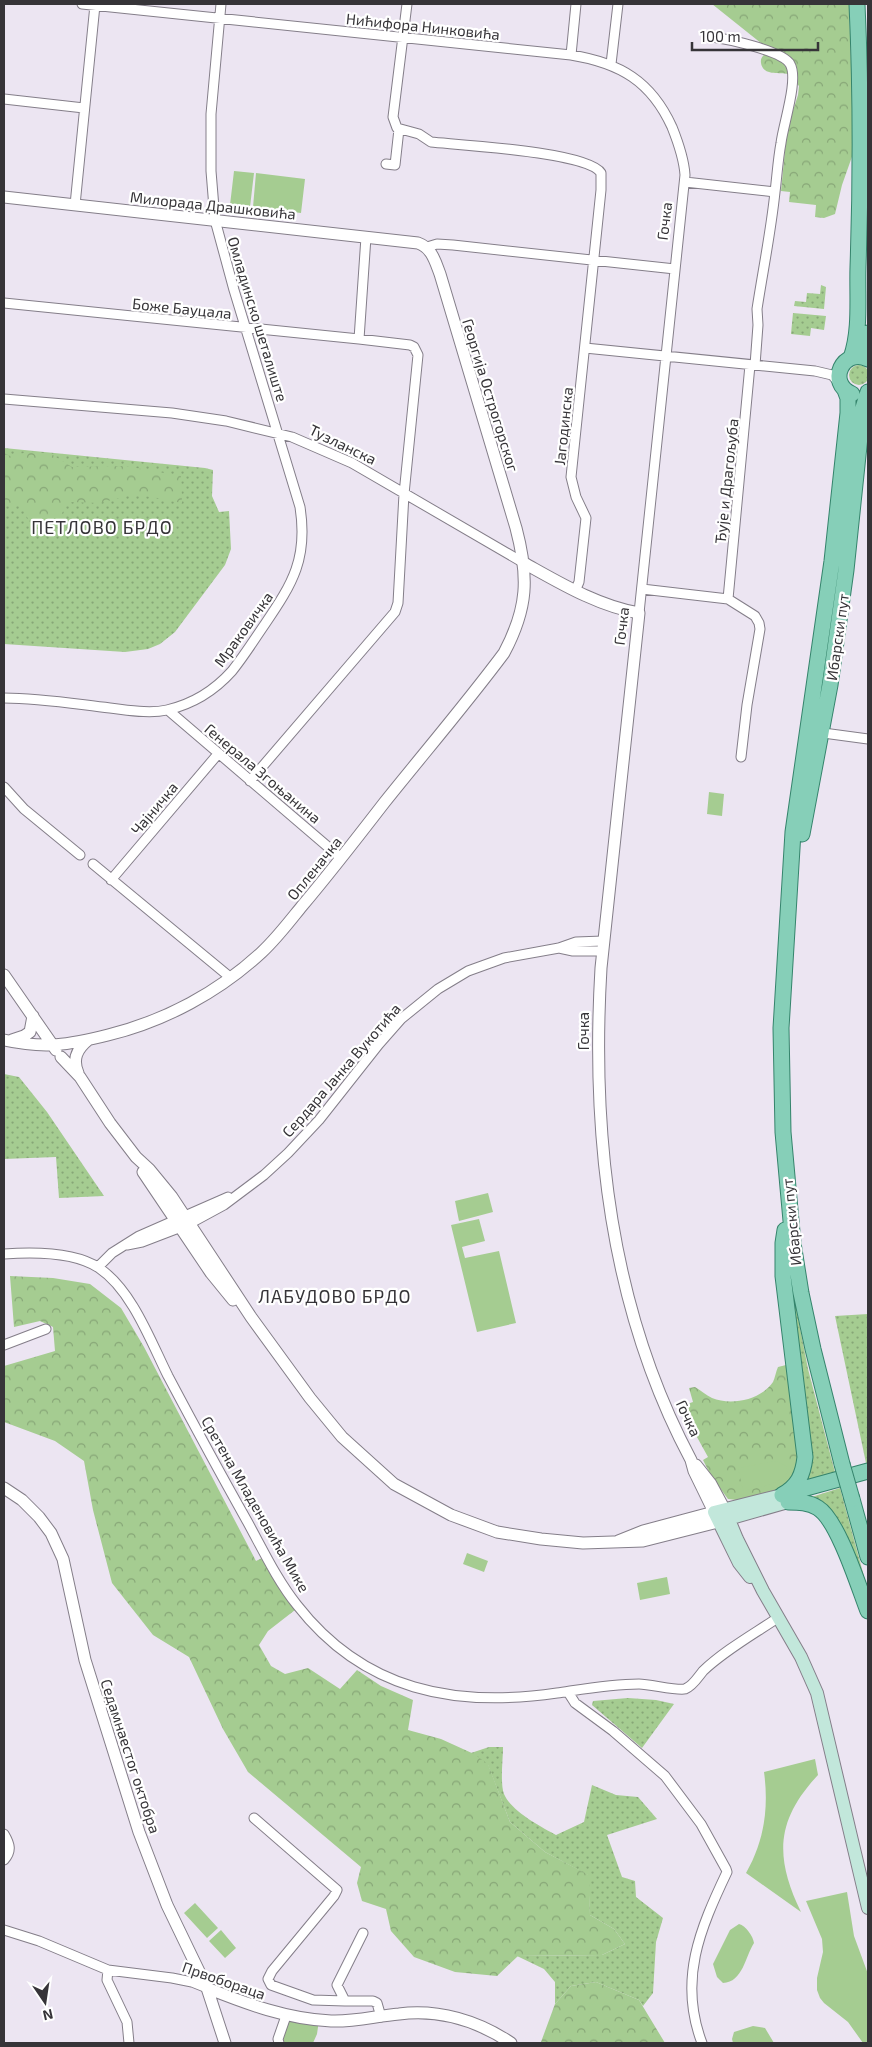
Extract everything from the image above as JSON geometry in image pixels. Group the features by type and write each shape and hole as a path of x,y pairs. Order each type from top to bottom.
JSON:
{"main road":[{"path":"847,360 854,345 857,312 861,183 857,4"},
{"path":"868,332 868,351"},
{"path":"847,360 860,356 868,359"},
{"name":"Ибарски пут","path":"847,360 839,370 848,398 848,413 814,732 793,832 781,1028 783,1123 788,1208 804,1310 822,1392 868,1556"},
{"path":"843,387 856,395 868,392"},
{"name":"Ибарски пут","path":"814,732 830,685 846,570 863,408 868,392"},
{"path":"785,1499 802,1474 805,1457 783,1276 783,1243 788,1208"},
{"path":"785,1499 868,1471"},
{"path":"868,1478 721,1516 809,1673 821,1705 868,1908"},
{"path":"785,1499 819,1508 826,1515 840,1542 868,1612"}],"street":[{"name":"Нићифора Нинковића","path":"82,4 572,55 611,64"},
{"name":"Омладинско шеталиште","path":"221,4 211,114 211,171 215,220 278,433"},
{"path":"394,162 398,129 394,124 393,118 407,4"},
{"path":"572,55 576,4"},
{"path":"611,64 618,4"},
{"path":"75,204 94,5"},
{"name":"Ђује и Драгољуба","path":"712,37 754,45 786,60 790,64 792,71 788,109 781,142 757,309 758,325 728,599"},
{"name":"Гочка","path":"611,64 644,85 664,110 680,150 685,182 603,946 598,1016 599,1113 612,1222 629,1299 647,1360 660,1394 691,1460 711,1484 721,1516"},
{"path":"4,98 84,108"},
{"name":"Јагодинска","path":"398,129 417,134 431,142 567,157 597,168 601,173 571,477 576,497 586,518 578,582 575,591"},
{"path":"685,182 775,192"},
{"name":"Милорада Драшковића","path":"4,197 366,237 422,245 453,244 675,269"},
{"path":"359,339 366,237"},
{"name":"Георгија Острогорског","path":"422,245 440,274 455,330 516,528 524,564"},
{"name":"Боже Бауцала","path":"4,303 410,345 416,350 418,355 404,494"},
{"path":"584,348 815,371 832,375 843,387"},
{"path":"815,371 831,368 847,360"},
{"name":"Тузланска","path":"4,399 172,413 220,420 292,437 337,456 524,564 575,591 610,605 639,613"},
{"name":"Мраковичка","path":"4,698 42,700 131,710 168,710 204,695 226,678 238,664 284,596 294,577 300,557 303,525 295,488 278,433"},
{"path":"250,781 395,612 398,604 404,494"},
{"name":"Опленачка","path":"6,1040 54,1046 90,1039 153,1020 204,996 231,978 273,941 504,653 518,625 524,604 526,584 524,564"},
{"name":"Гочка","path":"642,589 728,599 755,616 760,625 741,757"},
{"name":"Генерала Згоњанина","path":"168,710 341,858"},
{"path":"814,732 868,739"},
{"name":"Чајничка","path":"112,880 218,754"},
{"path":"4,787 24,809 80,855"},
{"path":"93,864 231,978"},
{"name":"Сердара Јанка Вукотића","path":"98,1267 112,1253 139,1236 182,1222 235,1194 264,1175 319,1120 385,1036 401,1019 428,996 462,974 488,963 526,953 559,948 573,951 603,946"},
{"path":"4,975 54,1046 74,1082 90,1104 110,1123"},
{"path":"6,1040 28,1034 32,1029 33,1016"},
{"path":"80,1077 75,1065 75,1057 78,1050 90,1039"},
{"path":"61,1057 80,1077 110,1123 136,1157 149,1169 221,1286 251,1317 310,1398 342,1437 381,1473 408,1493 451,1515 497,1532 521,1537 583,1543 618,1541 644,1531 721,1516"},
{"name":"Сретена Младеновића Мике","path":"4,1254 51,1254 75,1259 98,1267 115,1283 134,1308 224,1481 277,1575 297,1605 320,1630 364,1664 402,1683 430,1692 466,1698 499,1699 624,1684 651,1684 684,1689 691,1685 703,1671 723,1655 779,1617"},
{"path":"4,1344 46,1329"},
{"name":"Седамнаестог октобра","path":"4,1488 22,1500 39,1516 58,1547 66,1571 88,1672 139,1832 167,1905 207,1988 225,2043"},
{"path":"568,1692 575,1703 613,1731 665,1776 701,1824 726,1869 727,1872 703,1928 692,1969 692,2012 702,2043"},
{"name":"Првобораца","path":"254,1818 337,1890 272,1971 268,1980 271,1985 314,2000 375,2001 381,2017"},
{"path":"4,1834 10,1843 10,1852 4,1860"},
{"name":"Првобораца","path":"4,1930 39,1941 108,1970 172,1978 207,1988 286,2016 339,2022 414,2013 446,2015 476,2025 511,2043"},
{"path":"345,2000 337,1985 363,1933"},
{"path":"108,1970 106,1980 127,2022 129,2043"},
{"path":"279,2043 286,2016"}],"green space":[{"path":"712,4 849,4 854,151 842,185 835,214 824,218 815,217 816,205 789,202 790,192 781,191 787,129 799,86 788,74 772,73 765,70 762,67 761,59 771,51"},
{"path":"234,171 254,173 250,207 230,205"},
{"path":"256,173 305,179 301,213 253,207"},
{"path":"821,285 826,287 824,309 794,306 795,301 806,302 807,293 820,294"},
{"path":"793,313 826,316 824,330 811,328 810,336 791,334"},
{"path":"859,365 866,368 869,375 866,382 859,385 852,382 849,375 852,368"},
{"path":"4,448 213,470 212,496 219,512 229,511 231,549 225,565 175,632 160,644 148,649 125,652 4,644"},
{"path":"29,451 51,454 72,467 125,466 181,476 182,503 135,494 100,503 67,502 54,532 32,526 21,506 4,502 4,453 12,457"},
{"path":"709,792 724,794 722,816 707,814"},
{"path":"4,1074 19,1077 47,1112 104,1196 59,1198 56,1157 4,1159"},
{"path":"488,1193 493,1212 459,1221 455,1201"},
{"path":"479,1219 485,1241 462,1247 465,1258 499,1251 516,1323 477,1332 451,1225"},
{"path":"786,1256 808,1369 837,1480 794,1490"},
{"path":"10,1276 53,1278 90,1284 121,1308 144,1347 256,1561 262,1558 295,1610 268,1631 259,1645 271,1666 285,1674 308,1668 340,1689 357,1670 381,1686 413,1700 408,1730 441,1739 474,1754 488,1764 510,1822 545,1852 589,1875 590,1915 614,1929 625,1944 602,1955 518,1956 497,1976 455,1972 414,1957 391,1931 386,1909 362,1901 357,1883 361,1867 248,1772 223,1729 189,1657 153,1635 112,1583 93,1510 84,1461 55,1441 4,1422 4,1366 55,1351 53,1327 40,1321 14,1327"},
{"path":"868,1314 868,1463 866,1463 835,1316"},
{"path":"790,1364 803,1455 788,1488 737,1500 728,1499 711,1476 703,1460 708,1457 682,1410 681,1406 693,1402 689,1388 695,1387 710,1397 720,1400 745,1400 768,1388 773,1382 778,1367"},
{"path":"776,1461 786,1466 788,1472 784,1477 773,1483 743,1491 738,1468"},
{"path":"840,1488 868,1591 843,1541 802,1500"},
{"path":"467,1553 488,1561 484,1572 463,1564"},
{"path":"667,1577 670,1594 640,1600 637,1583"},
{"path":"628,1698 656,1700 674,1704 642,1748 592,1705 593,1701"},
{"path":"489,1747 503,1747 502,1784 504,1794 508,1800 527,1818 556,1835 584,1822 592,1785 616,1795 638,1797 657,1819 607,1835 622,1877 635,1881 636,1897 663,1918 656,1942 653,1993 643,2006 639,2000 596,1982 571,1986 555,2004 555,1982 544,1969 517,1956 602,1955 625,1944 614,1929 590,1915 588,1875 545,1852 510,1822 488,1765 471,1753"},
{"path":"815,1759 818,1775 794,1808 787,1824 784,1840 787,1874 801,1912 746,1873 757,1849 764,1824 766,1799 764,1772"},
{"path":"847,1892 854,1936 868,1974 868,2043 863,2043 848,2022 824,2003 817,1990 817,1978 823,1952 822,1939 806,1901"},
{"path":"195,1903 218,1928 207,1938 184,1913"},
{"path":"739,1924 749,1932 754,1943 739,1974 730,1982 723,1983 717,1977 713,1964 730,1930"},
{"path":"221,1930 236,1948 225,1958 209,1941"},
{"path":"596,1982 639,2000 665,2043 541,2042 555,2004 571,1986"},
{"path":"286,2016 319,2020 317,2034 313,2043 280,2043"},
{"path":"753,2026 765,2028 774,2043 733,2043 734,2032"}],"district":[{"name":"ПЕТЛОВО БРДО","path":"102,527"},
{"name":"ЛАБУДОВО БРДО","path":"335,1296"}]}
